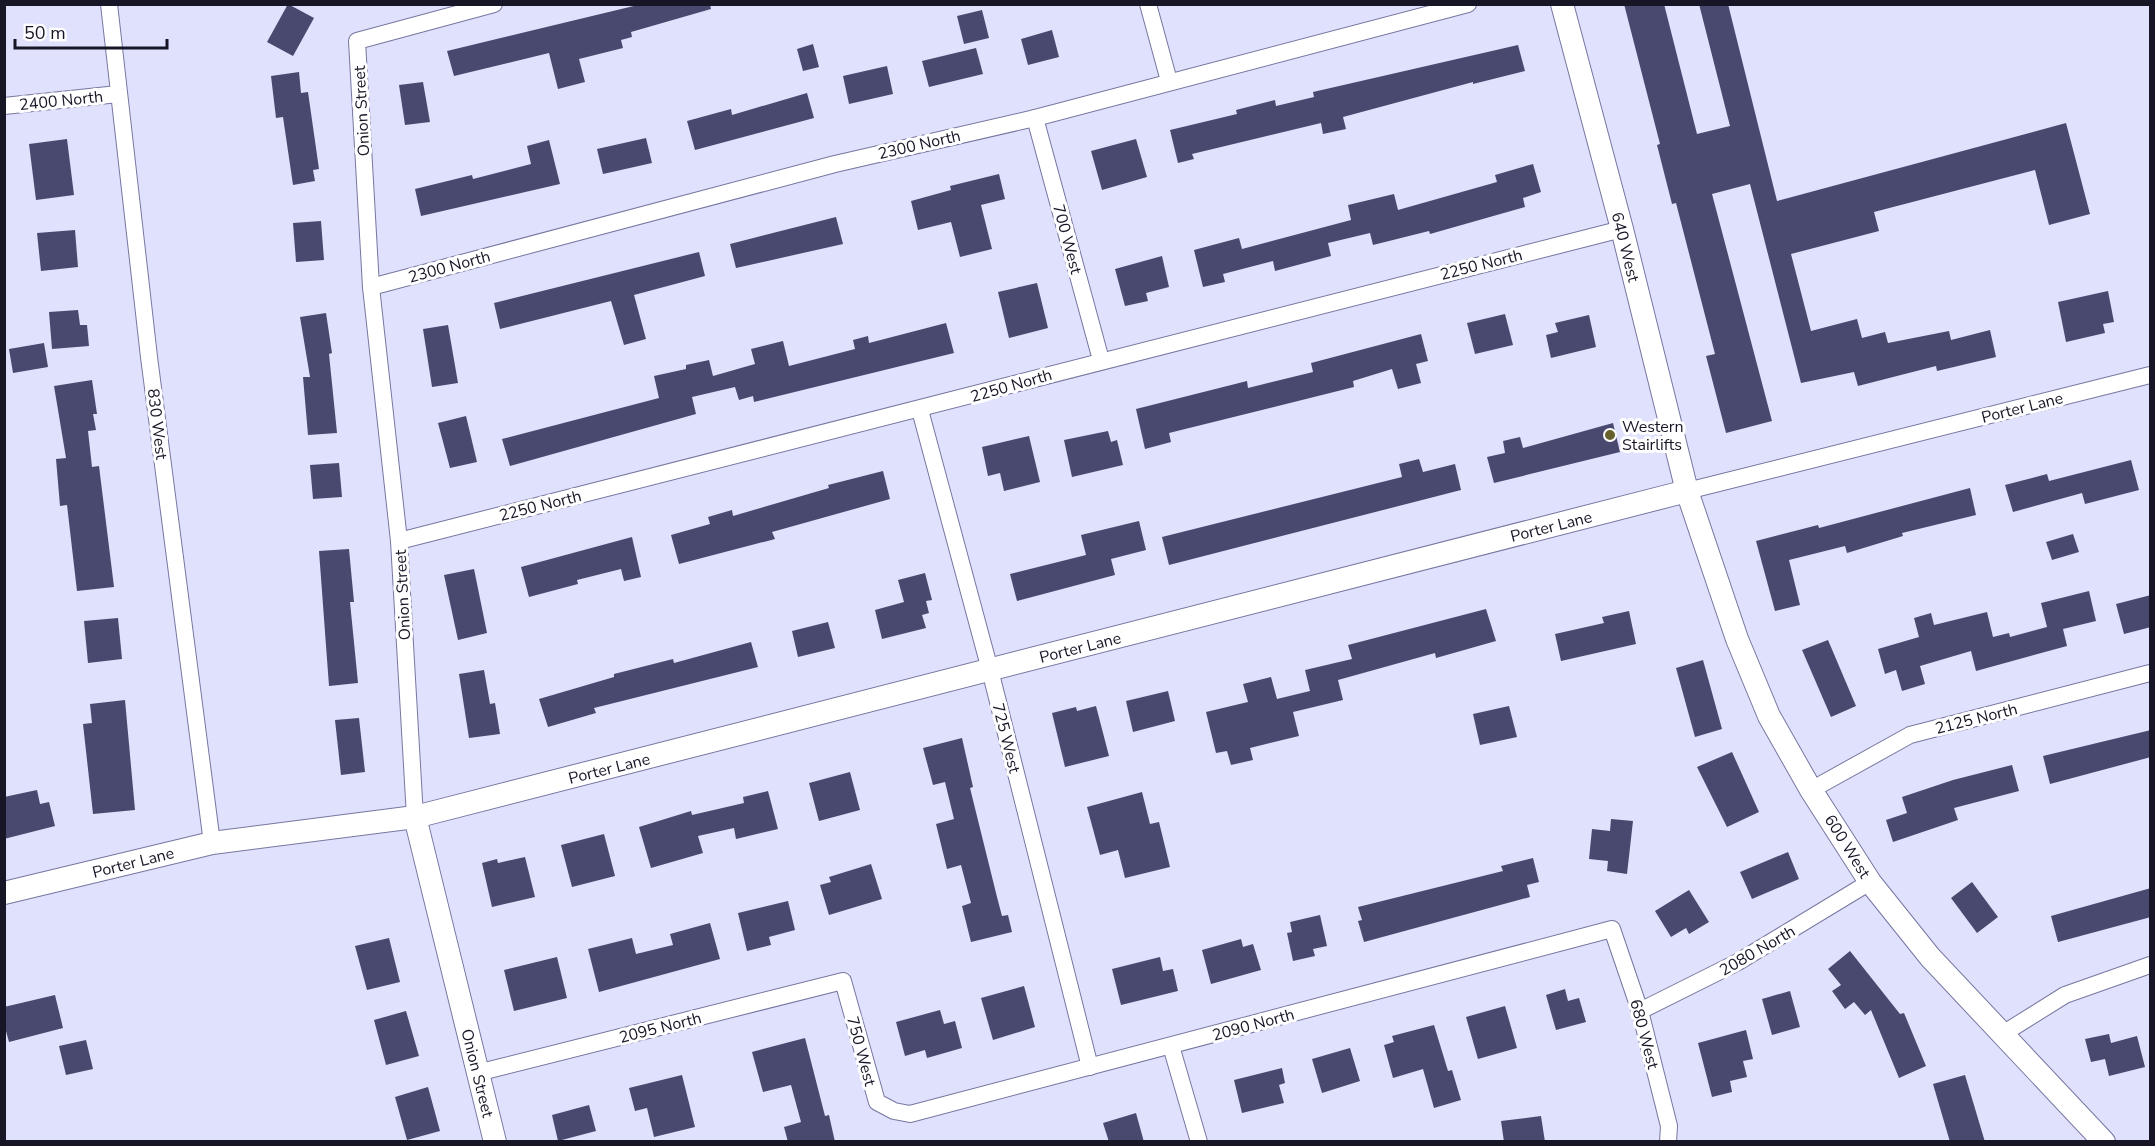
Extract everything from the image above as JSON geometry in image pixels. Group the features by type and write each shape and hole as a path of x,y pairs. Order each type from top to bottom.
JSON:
{"street":[{"name":"830 West","path":"110,4 118,94 212,843"},
{"name":"Onion Street","path":"494,4 357,41 371,286 399,541 415,817 495,1142"},
{"path":"1148,4 1169,81"},
{"name":"2300 North","path":"371,286 835,164 1035,118 1468,4"},
{"name":"640 West","path":"1562,4 1622,229 1687,491"},
{"name":"2400 North","path":"4,106 118,94"},
{"name":"700 West","path":"1035,118 1101,360"},
{"name":"2250 North","path":"399,541 921,410 1101,360 1622,229"},
{"name":"Porter Lane","path":"4,894 212,843 415,817 1687,491 2151,375"},
{"name":"725 West","path":"921,410 990,670 1090,1067"},
{"name":"600 West","path":"1687,491 1737,639 1769,716 1811,790 1870,882 1930,957 2104,1142"},
{"name":"2125 North","path":"1811,790 1910,735 2151,673"},
{"name":"2080 North","path":"1640,1011 1738,962 1870,882"},
{"name":"2090 North","path":"894,1111 910,1114 1612,929"},
{"name":"680 West","path":"1612,929 1640,1011 1669,1126 1668,1142"},
{"path":"2001,1035 2065,995 2151,965"},
{"name":"2095 North","path":"477,1073 843,981"},
{"name":"750 West","path":"843,981 877,1102 894,1111"},
{"path":"1171,1046 1199,1142"}],"building":[{"path":"288,4 314,18 293,56 267,42"},
{"path":"642,4 710,4 711,9 631,32 632,37 621,40 623,48 579,59 585,82 558,89 549,53 454,76 447,51"},
{"path":"1624,4 1664,4 1697,134 1730,126 1699,4 1728,4 1777,201 2066,123 2090,214 2049,225 2035,170 1874,212 1879,231 1791,254 1811,331 1857,319 1862,338 1885,332 1888,343 1949,331 1951,340 1990,330 1996,357 1937,371 1936,366 1858,386 1854,372 1801,383 1750,184 1712,194 1772,421 1726,433 1706,356 1715,354 1676,203 1672,204 1657,145 1660,144"},
{"path":"982,10 989,38 964,44 957,16"},
{"path":"1052,30 1059,57 1028,65 1021,39"},
{"path":"813,44 819,67 803,71 797,49"},
{"path":"1518,45 1525,71 1473,84 1473,82 1343,117 1346,129 1323,134 1321,123 1192,154 1194,159 1178,163 1170,130 1237,114 1236,110 1275,100 1276,106 1314,97 1313,92"},
{"path":"976,48 983,74 929,87 922,61"},
{"path":"887,66 893,94 849,104 843,76"},
{"path":"299,72 301,93 308,92 319,169 313,170 315,181 293,185 283,117 276,118 271,76"},
{"path":"423,82 430,122 405,125 399,85"},
{"path":"807,93 814,118 695,150 687,121 731,109 732,115"},
{"path":"646,138 652,163 603,174 597,149"},
{"path":"67,139 74,195 36,200 29,144"},
{"path":"1136,139 1147,177 1102,190 1091,151"},
{"path":"549,140 560,184 421,216 415,189 472,175 473,179 531,164 527,146"},
{"path":"1533,164 1541,192 1523,198 1525,207 1430,234 1429,231 1373,245 1370,233 1328,243 1331,256 1275,271 1273,261 1223,274 1225,282 1203,287 1194,250 1239,238 1242,249 1351,220 1348,205 1394,194 1398,210 1497,182 1495,175"},
{"path":"999,174 1005,199 981,205 992,249 960,257 951,222 918,230 911,201 951,190 950,186"},
{"path":"836,217 843,244 736,268 730,244"},
{"path":"321,221 324,260 296,262 293,223"},
{"path":"75,230 78,267 41,271 37,233"},
{"path":"699,252 705,276 634,295 646,339 624,345 611,301 500,329 494,303"},
{"path":"1162,256 1169,287 1146,293 1148,301 1125,306 1115,269"},
{"path":"1037,283 1048,328 1009,338 998,292"},
{"path":"2108,291 2114,322 2103,324 2105,333 2066,342 2058,302"},
{"path":"78,310 80,325 87,325 89,346 52,349 49,312"},
{"path":"326,313 332,353 329,354 337,433 308,435 303,377 310,377 300,317"},
{"path":"1505,314 1513,345 1475,354 1467,323"},
{"path":"1589,315 1596,347 1551,358 1546,335 1558,332 1555,323"},
{"path":"946,323 954,353 754,402 753,396 739,400 735,387 692,397 696,414 510,466 502,439 659,398 654,376 686,369 686,365 709,360 713,376 755,364 751,349 783,341 789,366 855,349 853,340 868,336 869,343"},
{"path":"448,325 458,383 432,387 423,329"},
{"path":"1421,334 1428,361 1416,364 1421,383 1398,389 1392,369 1353,381 1354,387 1169,433 1171,442 1145,449 1136,409 1247,381 1248,388 1313,372 1311,363"},
{"path":"44,343 48,367 13,373 9,349"},
{"path":"92,380 97,414 93,414 96,430 88,431 92,467 99,466 114,587 77,591 67,505 60,506 56,459 66,458 54,386"},
{"path":"466,416 477,462 450,468 438,423"},
{"path":"1613,423 1620,452 1494,483 1487,457 1505,453 1503,441 1520,437 1523,448"},
{"path":"1108,431 1111,442 1117,440 1123,465 1072,477 1064,440"},
{"path":"1029,436 1040,482 1004,491 1000,473 988,476 982,447"},
{"path":"1419,459 1423,472 1455,464 1461,490 1169,565 1162,537 1402,477 1399,464"},
{"path":"2131,460 2139,490 2085,504 2082,493 2013,512 2005,485 2047,474 2049,481"},
{"path":"339,463 342,497 313,499 310,465"},
{"path":"883,471 890,499 772,532 775,539 679,564 671,535 710,524 708,517 732,510 733,516 829,488 828,485"},
{"path":"1970,488 1976,515 1902,533 1903,536 1847,553 1845,546 1789,560 1800,605 1775,611 1756,541 1818,525 1819,528"},
{"path":"1139,521 1146,550 1111,559 1115,575 1017,601 1010,574 1086,555 1081,535"},
{"path":"2073,534 2079,552 2052,560 2046,542"},
{"path":"632,537 641,577 624,581 621,569 577,580 578,584 529,597 521,567"},
{"path":"349,549 354,602 350,602 358,683 329,686 319,551"},
{"path":"474,569 487,633 458,640 444,575"},
{"path":"925,573 932,600 926,601 929,613 922,615 926,628 882,639 875,610 904,602 898,580"},
{"path":"2089,591 2096,621 2063,629 2067,646 1976,671 1971,651 1920,666 1925,684 1902,691 1896,670 1885,674 1878,649 1919,637 1914,618 1931,613 1934,625 1987,612 1993,637 2009,633 2010,637 2047,627 2041,603"},
{"path":"2151,595 2151,627 2124,634 2116,604"},
{"path":"1486,609 1496,641 1436,658 1435,653 1338,680 1343,700 1293,712 1299,736 1250,748 1253,760 1231,765 1227,751 1216,753 1206,712 1248,702 1243,684 1271,677 1277,699 1310,691 1305,670 1352,659 1348,645"},
{"path":"1629,611 1636,644 1561,661 1555,634 1604,623 1602,617"},
{"path":"118,618 122,659 88,663 84,621"},
{"path":"828,622 835,648 798,657 792,631"},
{"path":"1828,640 1856,706 1831,717 1802,650"},
{"path":"751,642 758,667 594,708 596,713 548,727 539,699 614,677 614,674 673,659 674,663"},
{"path":"1703,660 1722,729 1695,737 1676,668"},
{"path":"484,670 490,704 495,703 500,734 469,738 459,674"},
{"path":"1168,691 1175,721 1133,732 1126,701"},
{"path":"125,700 135,810 93,814 83,724 92,723 90,704"},
{"path":"1096,706 1109,756 1065,767 1052,713 1076,707 1077,711"},
{"path":"1509,706 1517,737 1480,745 1473,714"},
{"path":"359,718 365,772 341,775 335,720"},
{"path":"2151,730 2151,757 2050,784 2043,756"},
{"path":"962,738 973,787 970,788 997,897 1002,916 1008,915 1012,932 971,942 962,906 971,903 961,865 947,869 936,824 954,819 945,782 933,785 923,748"},
{"path":"1732,752 1759,812 1727,827 1697,767"},
{"path":"2012,765 2019,791 1954,808 1958,820 1893,842 1886,820 1907,813 1902,797 1953,780"},
{"path":"850,772 860,810 819,821 809,783"},
{"path":"37,790 40,804 49,802 55,826 4,839 4,797"},
{"path":"768,791 778,829 736,839 734,828 698,836 703,853 651,868 639,827 691,811 692,815 744,803 743,797"},
{"path":"1142,792 1150,824 1159,822 1170,867 1125,878 1118,850 1100,855 1087,807"},
{"path":"1611,819 1633,821 1627,874 1607,871 1608,861 1589,859 1592,829 1610,831"},
{"path":"604,834 615,876 572,887 561,845"},
{"path":"1788,852 1799,879 1752,899 1740,872"},
{"path":"525,857 535,897 492,907 482,863 497,859 498,863"},
{"path":"1533,858 1539,882 1527,885 1530,897 1364,942 1358,921 1362,920 1358,907 1503,871 1501,866"},
{"path":"871,864 882,899 829,915 820,885 831,882 829,877"},
{"path":"1972,882 1998,917 1977,933 1951,898"},
{"path":"2151,888 2151,917 2058,942 2051,916"},
{"path":"1689,890 1709,922 1689,934 1686,928 1671,937 1655,911"},
{"path":"788,901 795,930 769,937 771,945 747,951 738,913"},
{"path":"1320,915 1327,946 1313,949 1315,956 1293,961 1287,933 1292,932 1290,922"},
{"path":"710,923 720,959 599,992 588,949 632,938 636,954 673,945 670,934"},
{"path":"389,938 400,982 367,990 355,946"},
{"path":"1241,939 1243,947 1253,944 1261,970 1211,984 1202,950"},
{"path":"1850,951 1900,1014 1904,1013 1926,1066 1899,1078 1871,1010 1865,1015 1854,1002 1845,1009 1832,991 1841,985 1828,969"},
{"path":"557,957 567,998 514,1011 504,970"},
{"path":"1160,957 1163,971 1173,969 1178,991 1121,1005 1112,969"},
{"path":"1024,986 1035,1027 993,1040 981,998"},
{"path":"1565,989 1568,1001 1579,998 1586,1022 1556,1030 1546,995"},
{"path":"1790,991 1800,1027 1772,1035 1762,999"},
{"path":"55,995 63,1028 9,1042 4,1024 4,1007"},
{"path":"1505,1006 1517,1048 1478,1059 1466,1017"},
{"path":"940,1010 944,1024 955,1021 962,1048 927,1058 925,1050 905,1056 896,1022"},
{"path":"406,1011 419,1056 386,1065 374,1020"},
{"path":"1434,1025 1448,1071 1452,1070 1461,1100 1434,1108 1423,1069 1393,1078 1384,1045 1394,1042 1392,1036"},
{"path":"1746,1030 1753,1059 1743,1061 1747,1077 1730,1081 1732,1092 1712,1097 1698,1043"},
{"path":"2109,1034 2111,1043 2137,1036 2145,1067 2109,1076 2105,1059 2091,1062 2085,1039"},
{"path":"805,1038 825,1116 829,1115 835,1142 788,1142 784,1127 801,1122 791,1085 763,1092 752,1052"},
{"path":"86,1040 93,1069 66,1075 59,1046"},
{"path":"1350,1048 1360,1081 1322,1093 1312,1059"},
{"path":"1282,1068 1285,1083 1279,1085 1284,1103 1242,1113 1234,1080"},
{"path":"682,1075 695,1127 654,1137 647,1108 635,1111 629,1088"},
{"path":"1965,1075 1985,1142 1950,1142 1933,1084"},
{"path":"428,1087 440,1131 407,1140 395,1097"},
{"path":"589,1105 596,1131 558,1141 552,1115"},
{"path":"1136,1113 1144,1142 1109,1142 1103,1123"},
{"path":"1541,1116 1545,1142 1504,1142 1501,1121"}],"place":[{"name":"Western Stairlifts","path":"1610,435"}]}
